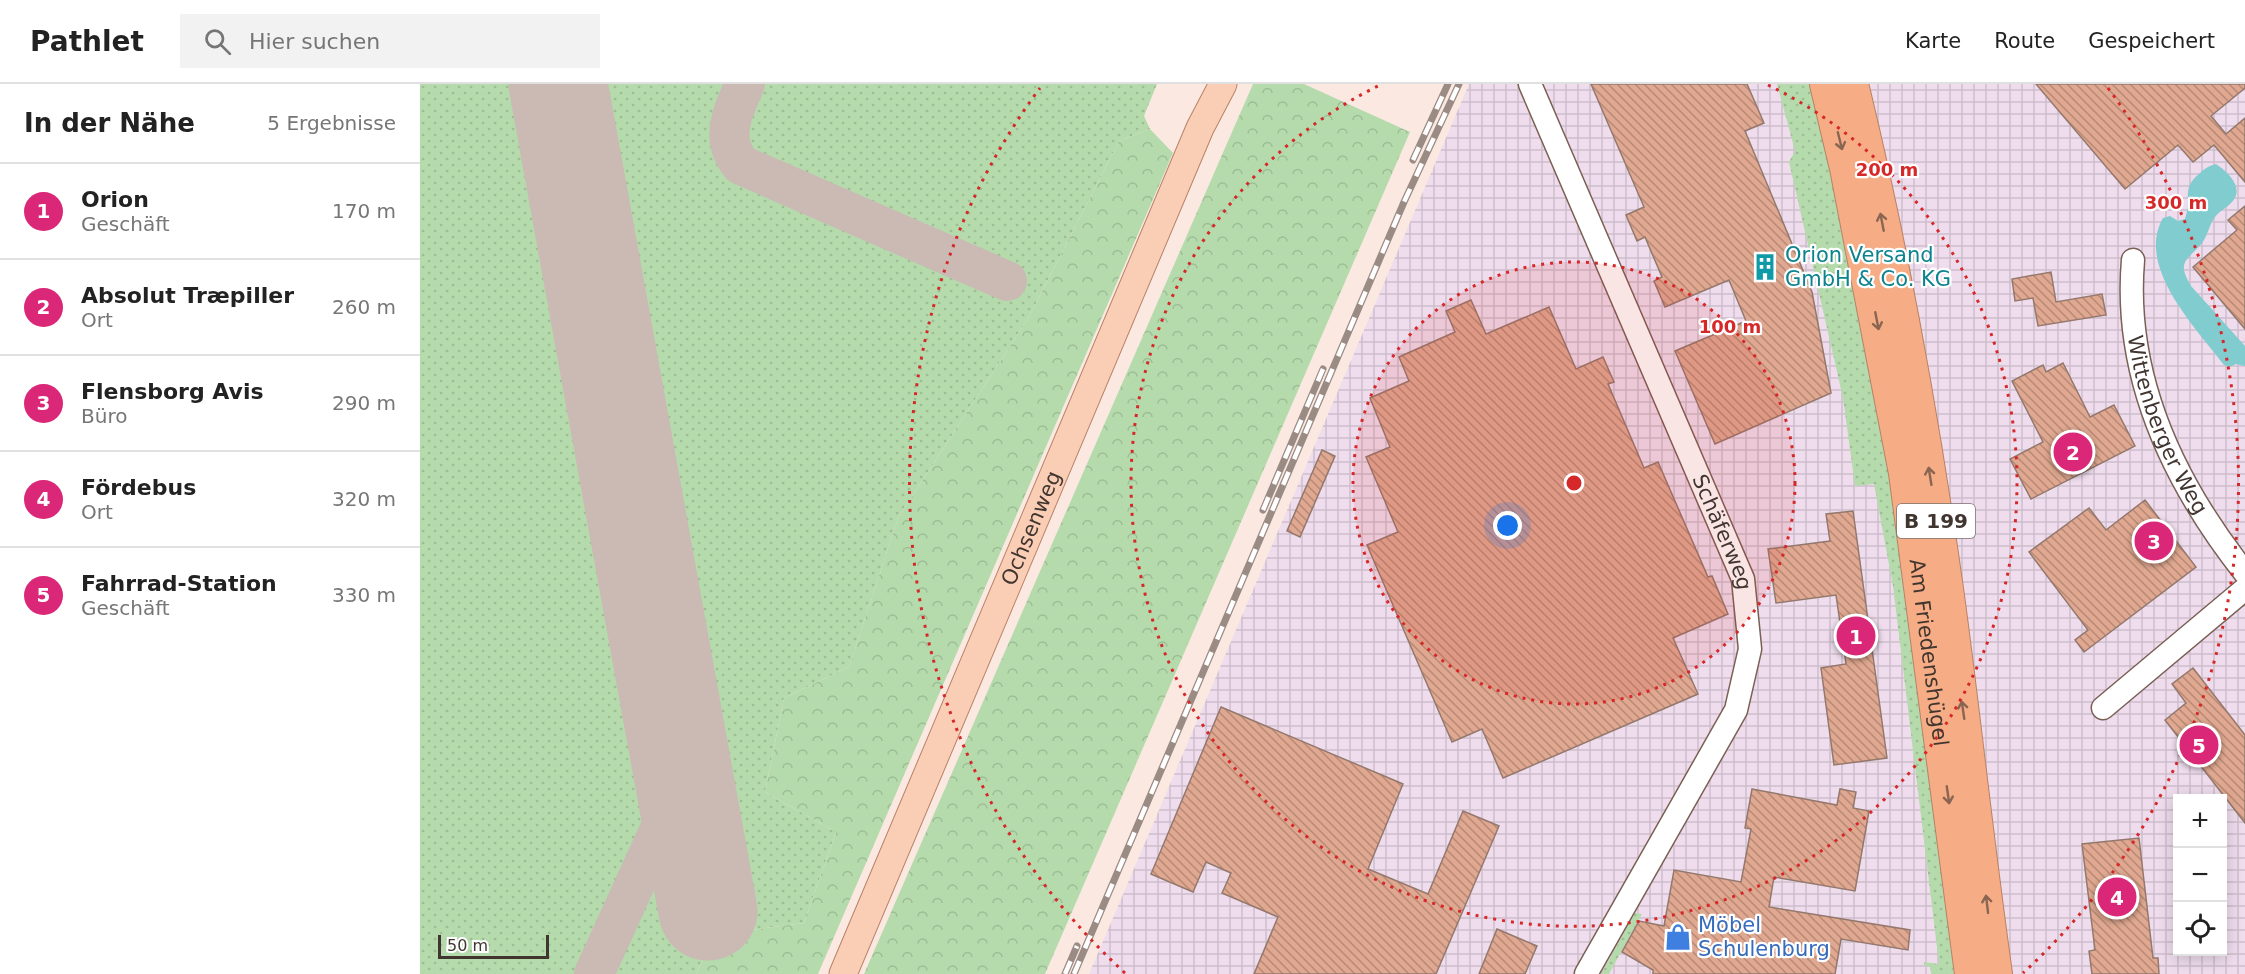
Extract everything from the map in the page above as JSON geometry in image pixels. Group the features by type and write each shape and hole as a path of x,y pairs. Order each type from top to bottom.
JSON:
{"highway":[{"name":"Am Friedenshügel","path":"1826,84 1849,178 1905,473 1971,974"},
{"name":"Am Friedenshügel","path":"1852,84 1869,153 1928,468 1948,596 1996,974"}],"main road":[{"name":"Ochsenweg","path":"843,974 1200,128 1223,84"}],"street":[{"name":"Schäferweg","path":"1530,84 1743,579 1750,649 1736,710 1586,974"},
{"name":"Wittenberger Weg","path":"2133,260 2132,313 2139,368 2156,422 2179,474 2202,514 2245,573"},
{"path":"2103,708 2245,589"}],"shaded area":[{"path":"1469,84 2245,84 2245,974 1089,974"}],"green space":[{"path":"420,84 1157,84 1144,116 1150,129 1119,141 1029,317 898,518 849,667 784,698 765,792 836,832 804,923 714,935 696,974 420,974"},
{"path":"1253,84 1304,84 1410,132 1045,974 864,974"},
{"path":"1777,84 1813,84 1881,416 1909,600 1954,974 1931,974 1930,967 1924,965 1924,962 1939,964 1893,586 1874,484 1855,486 1843,398 1789,162 1795,151"},
{"path":"1150,129 1173,153 818,974 696,974 714,935 804,923 836,832 765,792 784,698 849,667 898,518 1029,317 1119,141"},
{"path":"1635,913 1642,914 1609,974 1601,974"}],"water":[{"path":"2216,164 2233,181 2237,191 2236,197 2215,217 2202,243 2185,262 2184,271 2191,286 2245,346 2245,366 2224,365 2185,316 2163,277 2157,257 2156,237 2163,218 2170,216 2178,221 2185,219 2190,184 2204,169"}],"building":[{"name":"Orion Versand GmbH & Co. KG","path":"1591,84 1747,84 1764,123 1745,131 1812,292 1831,393 1715,444 1675,351 1746,321 1729,280 1665,307 1654,281 1662,277 1645,237 1637,241 1626,215 1644,207"},
{"path":"2036,84 2245,84 2245,88 2211,116 2226,134 2245,118 2245,182 2214,145 2193,162 2178,145 2125,189"},
{"path":"2245,206 2245,329 2193,267 2237,230 2228,220"},
{"path":"2051,272 2056,302 2102,294 2106,315 2038,326 2033,298 2015,301 2012,279"},
{"path":"1471,300 1486,334 1549,307 1576,369 1603,357 1614,382 1608,384 1644,468 1658,462 1708,577 1712,576 1728,614 1673,638 1698,694 1503,778 1482,729 1452,742 1367,545 1398,532 1366,457 1390,447 1370,398 1409,381 1399,357 1455,332 1446,311"},
{"path":"2063,363 2090,417 2114,405 2135,446 2031,499 2010,459 2043,442 2012,381 2043,365 2046,372"},
{"path":"1322,450 1335,456 1300,537 1287,531"},
{"path":"2145,500 2196,567 2084,652 2075,640 2088,630 2029,552 2089,508 2106,530"},
{"path":"1853,511 1887,758 1834,765 1821,668 1846,664 1836,595 1776,603 1768,549 1830,541 1826,514"},
{"path":"2193,668 2245,735 2245,823 2227,800 2227,794 2222,794 2165,720 2186,703 2172,684"},
{"path":"1221,707 1403,784 1368,869 1428,894 1463,811 1499,826 1436,974 1254,974 1278,917 1222,893 1231,873 1206,862 1193,892 1151,874"},
{"path":"1752,789 1837,805 1840,789 1856,792 1853,808 1869,811 1855,891 1774,877 1769,907 1910,930 1908,950 1841,939 1835,974 1653,974 1653,970 1622,952 1639,921 1664,926 1674,870 1741,882 1751,829 1745,828"},
{"path":"2139,838 2153,958 2158,958 2159,974 2092,974 2089,951 2095,950 2082,844"},
{"path":"1497,929 1537,946 1525,974 1479,974"}],"taxiway":[{"path":"745,84 736,104 729,135 734,155 741,165 1007,281"},
{"path":"594,974 684,776"}],"runway":[{"path":"558,84 708,911"}],"railway":[{"path":"1413,160 1448,84"},
{"path":"1074,974 1404,202 1459,84"},
{"path":"1263,510 1323,369"},
{"path":"1065,974 1077,946"}],"place":[{"name":"Orion Versand GmbH & Co. KG","path":"1765,267"},
{"name":"Absolut Træpiller","path":"2073,452"},
{"name":"Flensborg Avis","path":"2154,541"},
{"name":"Orion","path":"1856,636"},
{"name":"Fahrrad-Station","path":"2199,745"},
{"name":"Fördebus","path":"2117,897"},
{"name":"Möbel Schulenburg","path":"1678,937"}]}
